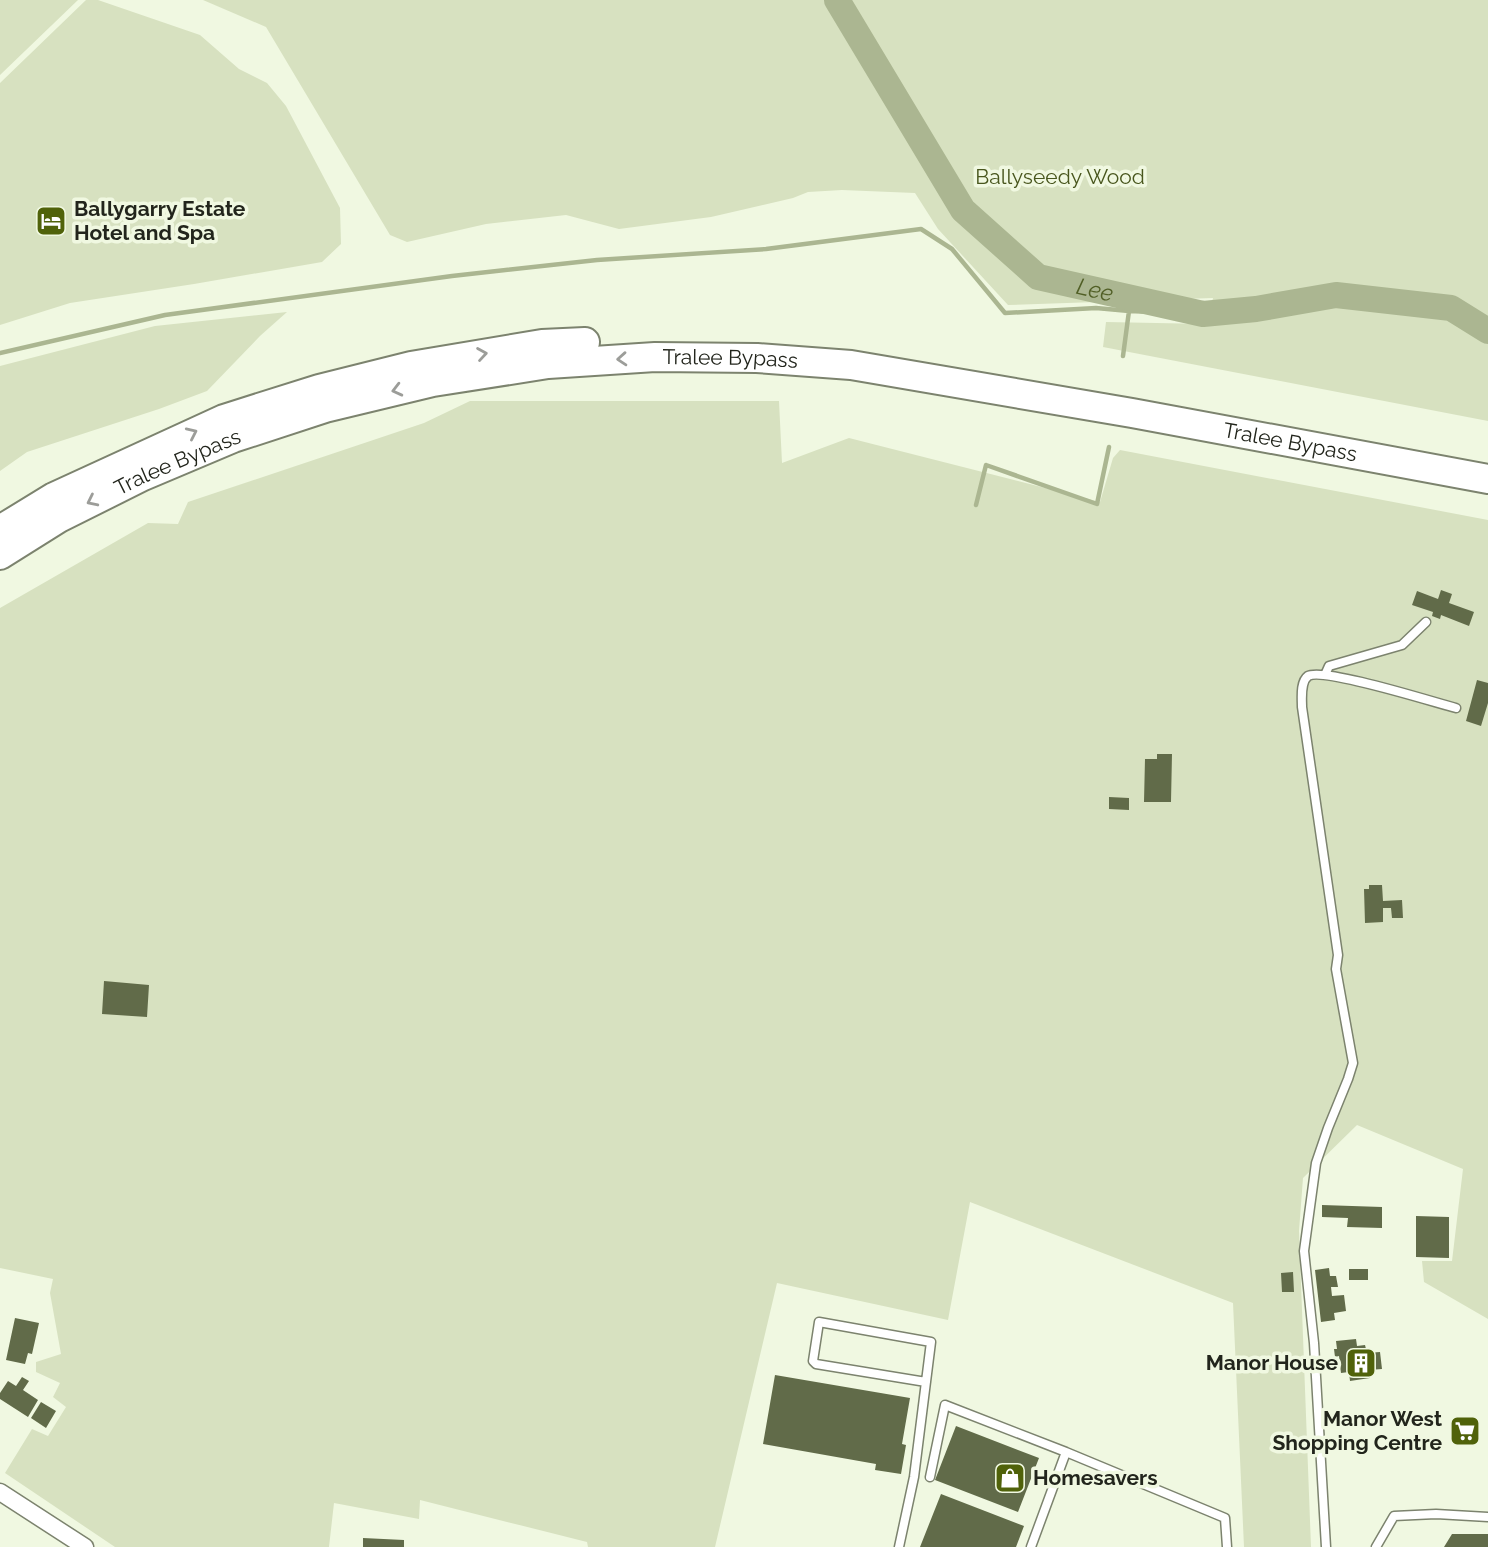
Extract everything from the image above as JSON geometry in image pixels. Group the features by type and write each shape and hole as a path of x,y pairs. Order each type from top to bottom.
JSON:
{"highway":[{"name":"Tralee Bypass","path":"0,530 54,497 223,419 319,389 411,366 542,344 654,337 763,339 850,346 1488,462"},
{"name":"Tralee Bypass","path":"0,555 59,518 143,476 233,438 325,408 459,377 548,364 655,357 771,359 851,365 1146,416 1488,480"}],"street":[{"path":"0,1492 85,1547"}],"lane":[{"path":"1325,674 1329,666 1402,645 1426,622"},
{"path":"1326,1547 1314,1343 1304,1251 1316,1163 1353,1063 1336,969 1338,955 1302,695 1305,678 1325,674 1456,708"},
{"path":"899,1547 914,1477 932,1342 818,1322 813,1361 816,1364 926,1382"},
{"path":"930,1477 945,1405 1225,1518 1227,1547"},
{"path":"1031,1547 1066,1452"},
{"path":"1376,1547 1394,1516 1436,1514 1488,1517"}],"green space":[{"path":"0,0 78,0 0,75"},
{"path":"86,0 98,0 200,35 239,69 267,83 286,106 340,208 341,244 322,262 70,303 0,325 0,83"},
{"name":"Ballyseedy Wood","path":"203,0 1488,0 1488,421 1103,347 1106,322 1207,324 1213,298 1008,305 938,229 915,193 842,190 808,192 711,217 619,229 566,215 486,224 407,242 390,235 266,27"},
{"path":"287,312 207,391 27,452 0,471 0,366 155,326"},
{"path":"470,401 779,401 782,463 849,438 1100,502 1113,458 1120,450 1488,520 1488,1319 1424,1282 1422,1261 1452,1261 1463,1169 1357,1125 1303,1178 1299,1231 1311,1547 1244,1547 1233,1303 970,1202 948,1320 777,1283 715,1547 588,1547 587,1542 420,1500 419,1519 334,1503 329,1547 115,1547 5,1473 32,1429 48,1436 66,1407 53,1397 60,1383 36,1372 36,1362 61,1354 50,1293 53,1279 0,1268 0,608 148,523 178,524 188,502 424,423"}],"building":[{"path":"1441,590 1452,594 1449,603 1474,612 1469,626 1441,615 1440,619 1432,616 1433,612 1412,605 1417,591 1438,599"},
{"path":"1477,680 1488,683 1488,703 1481,726 1466,721"},
{"path":"1157,754 1172,754 1171,802 1144,802 1145,759 1157,759"},
{"path":"1109,797 1129,798 1129,810 1109,809"},
{"path":"1369,885 1382,885 1383,901 1402,900 1403,918 1392,918 1391,908 1383,908 1383,922 1365,923 1364,889 1369,889"},
{"path":"104,981 149,985 147,1017 102,1014"},
{"path":"1322,1205 1382,1207 1382,1228 1347,1227 1348,1218 1322,1217"},
{"path":"1416,1216 1449,1217 1449,1258 1416,1257"},
{"path":"1329,1268 1330,1276 1336,1276 1338,1287 1331,1287 1332,1296 1344,1295 1346,1311 1334,1313 1335,1320 1321,1322 1315,1270"},
{"path":"1349,1269 1368,1269 1368,1280 1349,1280"},
{"path":"1293,1272 1294,1292 1282,1292 1281,1273"},
{"path":"15,1318 39,1323 32,1354 28,1353 25,1364 6,1360"},
{"name":"Manor House","path":"1356,1339 1357,1346 1365,1345 1367,1353 1380,1352 1382,1369 1369,1370 1370,1378 1350,1381 1349,1372 1341,1373 1339,1356 1335,1357 1334,1349 1337,1349 1336,1341"},
{"path":"775,1375 910,1398 902,1444 906,1445 901,1474 875,1470 876,1464 763,1444"},
{"path":"22,1377 29,1381 23,1390 38,1400 28,1417 0,1399 0,1393 8,1381 16,1386"},
{"path":"41,1402 56,1411 46,1428 31,1418"},
{"path":"956,1426 1039,1458 1018,1512 935,1480"},
{"path":"941,1494 1024,1526 1016,1547 920,1547"},
{"path":"1452,1534 1488,1534 1488,1547 1444,1547"},
{"path":"363,1538 404,1540 404,1547 363,1547"}],"waterway":[{"name":"Lee","path":"837,0 963,210 1038,277 1203,314 1256,309 1336,295 1451,308 1488,331"},
{"path":"0,353 165,315 452,276 597,260 766,249 921,229 952,249 1005,313 1096,308 1203,314"},
{"path":"1123,356 1129,311"},
{"path":"976,505 986,465 1097,504 1109,447"}],"place":[{"name":"Ballygarry Estate Hotel and Spa","path":"51,221"},
{"name":"Manor House","path":"1361,1363"},
{"name":"Manor West Shopping Centre","path":"1465,1431"},
{"name":"Homesavers","path":"1010,1478"}]}
